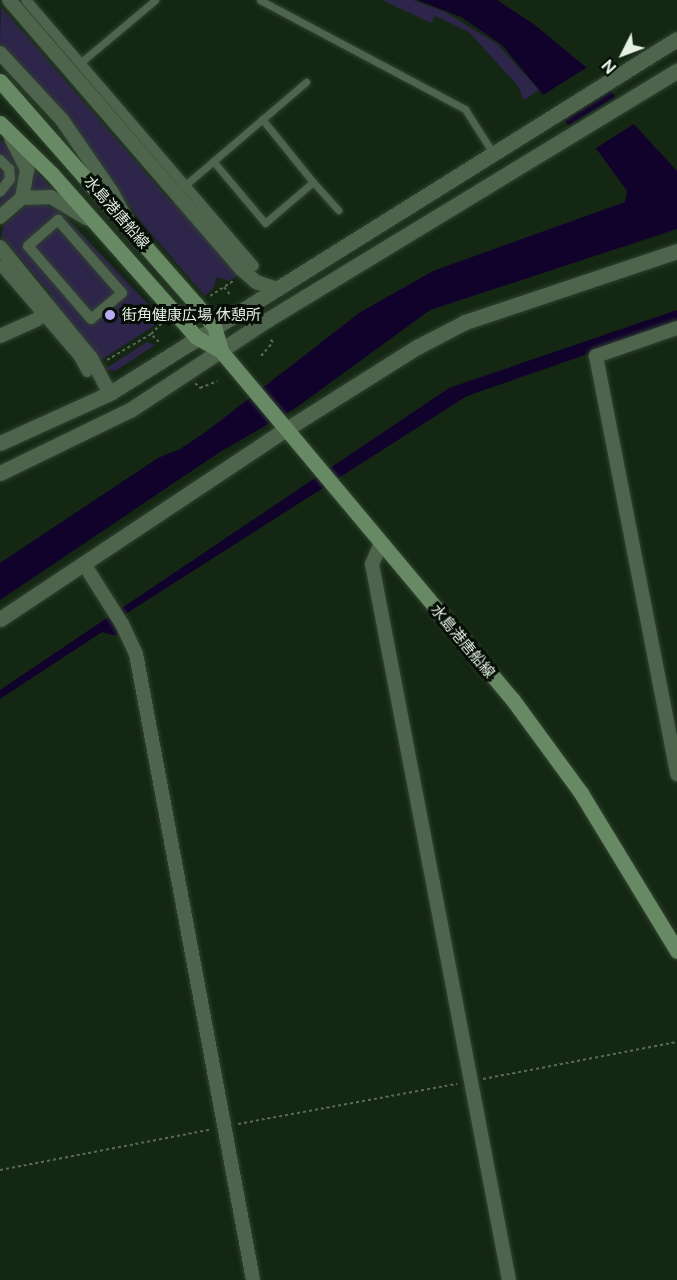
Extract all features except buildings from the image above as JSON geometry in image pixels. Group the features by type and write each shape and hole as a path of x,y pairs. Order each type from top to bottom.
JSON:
{"main road":[{"name":"水島港唐船線","path":"0,81 131,228 214,326 221,351"},
{"name":"水島港唐船線","path":"3,127 97,226 196,337 221,351 549,747 613,842 677,951"}],"street":[{"path":"9,0 179,190 254,266"},
{"path":"26,0 80,63 240,268 256,282 274,288"},
{"path":"0,443 110,393 274,288 677,39"},
{"path":"0,53 62,120 111,190 131,228"},
{"path":"0,473 102,426 677,71"},
{"path":"3,127 27,170 22,198"},
{"path":"0,160 9,169 10,179 0,192"},
{"path":"0,217 22,198 51,197 97,226"},
{"path":"58,220 122,293 91,319 28,246 58,220"},
{"path":"0,247 80,357 87,372"},
{"path":"0,620 282,426 465,322 677,251"},
{"path":"0,265 91,358 110,393"},
{"path":"0,336 47,312"},
{"path":"677,328 596,356 677,774"},
{"path":"381,543 372,564 509,1280"},
{"path":"84,564 118,618 136,654 253,1280"}],"lane":[{"path":"80,63 155,0"},
{"path":"260,0 465,109 493,153"},
{"path":"179,190 306,82"},
{"path":"262,120 338,210"},
{"path":"213,161 265,223 313,182"}],"path":[{"path":"210,296 240,277"},
{"path":"224,287 231,296"},
{"path":"102,363 151,334 162,323"},
{"path":"151,334 159,342"},
{"path":"261,356 273,342 268,338"},
{"path":"195,383 200,388 218,381"},
{"path":"0,1170 677,1042"}],"shaded area":[{"path":"382,0 413,0 445,12 497,44 539,90 524,100 518,86 469,32 435,16 431,23"},
{"path":"417,0 497,0 535,25 587,68 611,91 631,121 677,171 677,229 430,310 297,407 220,452 0,600 0,563 158,458 180,449 207,431 359,313 433,271 625,202 627,191 598,151 570,127 502,45 461,17"},
{"path":"1,7 170,201 184,208 239,274 229,281 217,277 213,288 205,296 142,223 45,92 0,44"},
{"path":"0,140 19,161 22,172 19,193 0,207"},
{"path":"31,166 56,193 43,190 27,195 34,181"},
{"path":"43,202 62,213 163,320 99,361 56,310 51,294 1,236 4,225 26,206"},
{"path":"677,310 677,323 467,396 124,615 117,636 102,632 0,699 0,690 449,388"},
{"path":"147,342 155,345 115,371 105,369"}],"pier":[{"path":"589,66 612,91 564,121 543,95"},
{"path":"617,96 637,122 593,150 568,126"}],"place":[{"name":"街角健康広場 休憩所","path":"110,315"}]}
